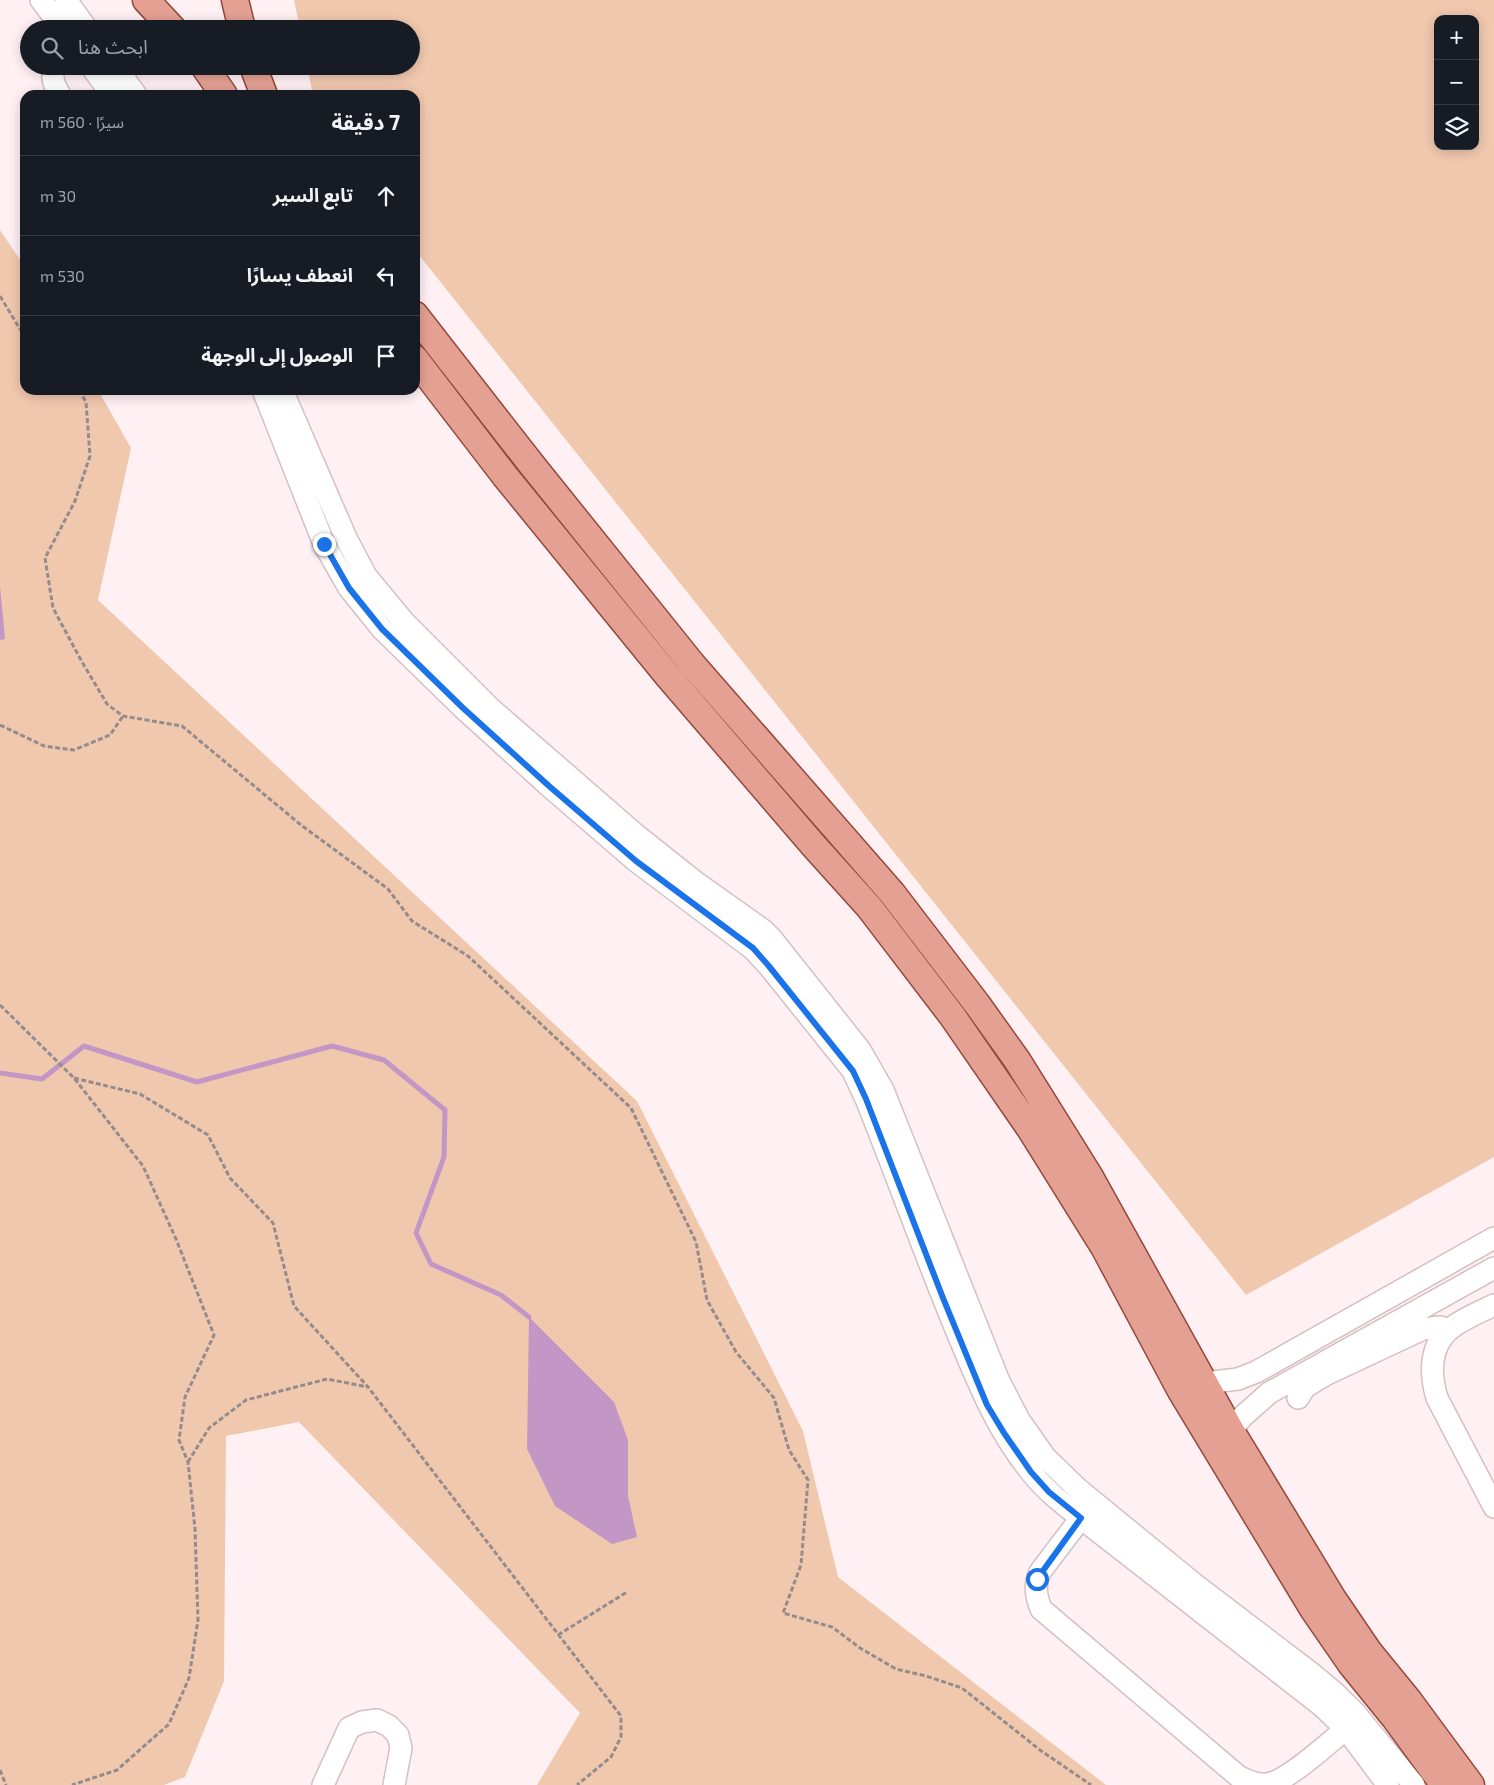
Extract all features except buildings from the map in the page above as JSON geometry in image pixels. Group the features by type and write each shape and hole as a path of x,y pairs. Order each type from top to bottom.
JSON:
{"main road":[{"path":"146,0 165,20"},
{"path":"235,0 240,20"},
{"path":"210,75 221,90"},
{"path":"256,75 262,90"},
{"path":"420,321 692,664 892,893 971,996 1017,1060 1090,1176 1204,1383 1333,1599 1369,1652 1409,1701 1471,1785"},
{"path":"420,366 505,476 668,676 869,907 953,1017 1031,1130 1104,1247 1181,1391 1313,1609 1351,1664 1394,1717 1444,1785"}],"street":[{"path":"42,0 56,20"},
{"path":"66,0 80,20"},
{"path":"52,75 57,90"},
{"path":"98,75 108,90"},
{"path":"122,75 132,90"},
{"path":"265,395 324,544 349,588 382,629 463,708 636,861 756,924 772,938 860,1050 883,1090 998,1379 1031,1438 1045,1457 1202,1602 1322,1706 1346,1729 1388,1785"},
{"path":"284,395 346,538 366,576 383,599 490,708 635,834 753,948 853,1071 870,1108 943,1298 987,1405 1031,1472 1049,1492 1081,1518 1202,1602 1311,1673 1355,1713 1414,1785"},
{"path":"1204,1383 1238,1379 1256,1372 1494,1238"},
{"path":"1232,1431 1249,1411 1269,1393 1494,1268"},
{"path":"1494,1304 1449,1330 1440,1340 1434,1354 1431,1369 1432,1384 1436,1398 1494,1507"},
{"path":"1298,1398 1305,1387 1325,1375 1423,1329 1440,1327 1449,1330"},
{"path":"1081,1518 1037,1579 1036,1596 1041,1609 1238,1776 1249,1782 1260,1784 1269,1784 1283,1779 1346,1729"},
{"path":"323,1785 349,1728 362,1722 377,1720 389,1726 398,1735 400,1748 394,1785"}],"path":[{"path":"0,296 20,329"},
{"path":"82,395 86,402 90,456 75,501 45,558 53,608 107,704 123,716 182,726 301,825 388,889 412,921 468,956 631,1108 696,1242 707,1300 736,1352 774,1398 789,1450 808,1480 801,1565 784,1613 832,1627 860,1648 896,1669 926,1676 962,1688 1040,1750 1091,1785"},
{"path":"0,725 44,746 74,750 110,735 123,716"},
{"path":"0,1004 74,1078 143,1166 176,1239 214,1335 185,1397 179,1440 188,1462 195,1529 198,1620 189,1678 169,1724 117,1770 72,1785"},
{"path":"74,1078 140,1094 208,1136 230,1178 273,1223 294,1306 368,1387 620,1716 620,1737 611,1757 577,1785"},
{"path":"188,1462 209,1428 246,1400 327,1379 368,1387"},
{"path":"558,1635 627,1592"},
{"path":"0,1770 6,1785"}],"shaded area":[{"path":"294,0 1494,0 1494,1157 1246,1295 420,256 420,90 312,90 309,75 420,75 420,20 298,20"},
{"path":"0,230 20,260 20,395 101,395 131,448 98,600 637,1101 803,1431 838,1577 1106,1785 537,1785 580,1713 299,1422 226,1436 224,1681 185,1777 164,1785 0,1785"},
{"path":"0,586 5,639 0,640"},
{"path":"529,1317 614,1402 628,1440 628,1496 637,1537 612,1544 555,1506 527,1449"}],"waterway":[{"path":"0,1073 42,1079 84,1046 197,1082 332,1046 384,1060 445,1110 444,1157 416,1233 431,1264 501,1295 529,1317"}],"route":[{"path":"324,544 349,588 382,629 463,708 636,861 753,948 853,1071 860,1083 895,1170 943,1298 987,1405 1031,1472 1049,1492 1081,1518 1040,1572 1037,1579"}]}
